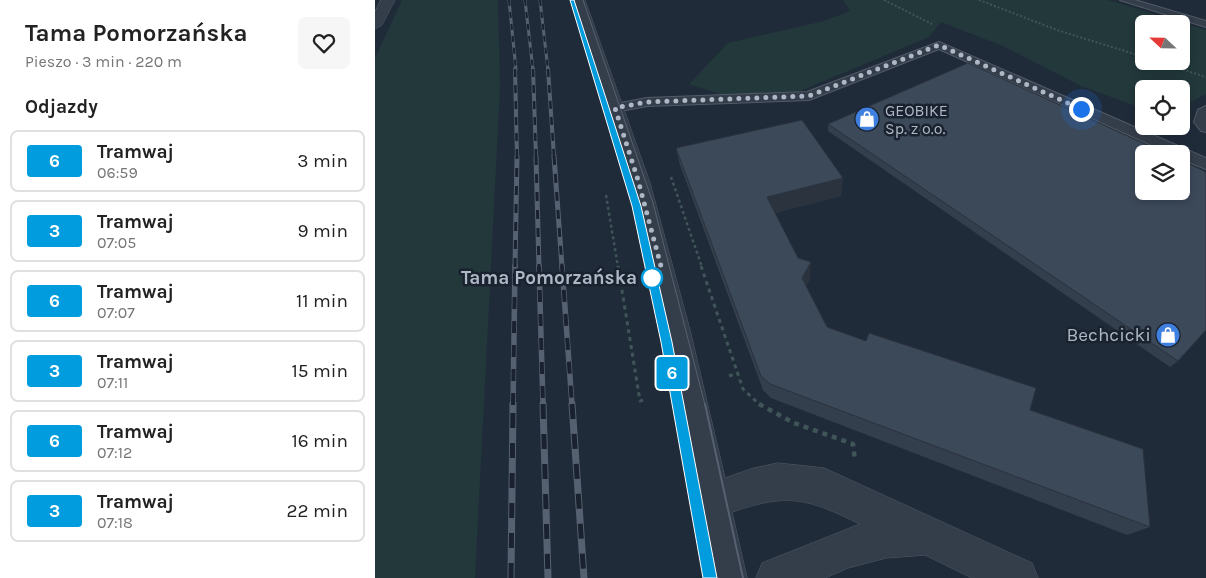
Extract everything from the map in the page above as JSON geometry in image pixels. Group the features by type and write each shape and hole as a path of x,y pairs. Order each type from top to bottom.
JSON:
{"street":[{"path":"375,25 388,0"},
{"path":"578,0 638,180 662,270 726,578"},
{"path":"711,501 761,483 808,483 847,496 928,537 1017,578"},
{"path":"777,578 878,539 895,536 928,537"}],"lane":[{"path":"1125,0 1206,24"},
{"path":"615,108 647,102 809,96 939,45 1206,164"},
{"path":"1206,110 1203,113 1201,122 1206,128"}],"path":[{"path":"979,0 1057,30 1135,54"},
{"path":"1184,70 1206,77"},
{"path":"668,170 697,250 743,389 759,406 853,444 855,462"},
{"path":"606,195 640,401 647,399"},
{"path":"729,376 738,373"}],"green space":[{"path":"402,0 498,0 500,89 475,578 375,578 375,58"},
{"path":"843,0 1108,0 1157,15 1135,15 1135,70 1190,70 1190,25 1206,30 1206,94 1190,103 1190,80 1135,80 1135,106 1081,86 1003,46 941,22 929,37 793,94 726,96 689,84 728,43 824,21 850,11"}],"building":[{"path":"968,63 1147,145 1135,145 1135,200 1190,200 1190,164 1206,172 1206,330 1178,361 828,124"},
{"path":"802,120 843,178 767,197 798,258 811,262 802,278 827,327 866,341 869,333 1036,388 1030,410 1143,449 1150,527 770,384 761,376 676,148"}],"tram line":[{"path":"572,0 636,207 678,405"},
{"name":"6","path":"572,0 620,149 636,206 676,390 710,578"},
{"path":"583,0 653,203 705,405"},
{"path":"677,404 710,578"},
{"path":"705,404 743,578"}],"railway":[{"path":"509,0 516,70"},
{"path":"525,0 533,70"},
{"path":"540,0 548,70"},
{"path":"515,69 517,157"},
{"path":"533,69 536,157"},
{"path":"548,69 554,157"},
{"path":"536,156 539,267"},
{"path":"554,156 562,267"},
{"path":"515,267 517,157"},
{"path":"513,405 515,266"},
{"path":"539,266 543,405"},
{"path":"562,266 572,405"},
{"path":"511,578 513,404"},
{"path":"543,404 548,578"},
{"path":"572,404 584,578"}],"place":[{"name":"GEOBIKE Sp. z o.o.","path":"867,119"},
{"name":"Tama Pomorzańska","path":"652,278"},
{"name":"Bechcicki","path":"1168,335"}],"route":[{"path":"652,278 662,270 638,180 615,108 647,102 809,96 939,45 1081,109"}]}
